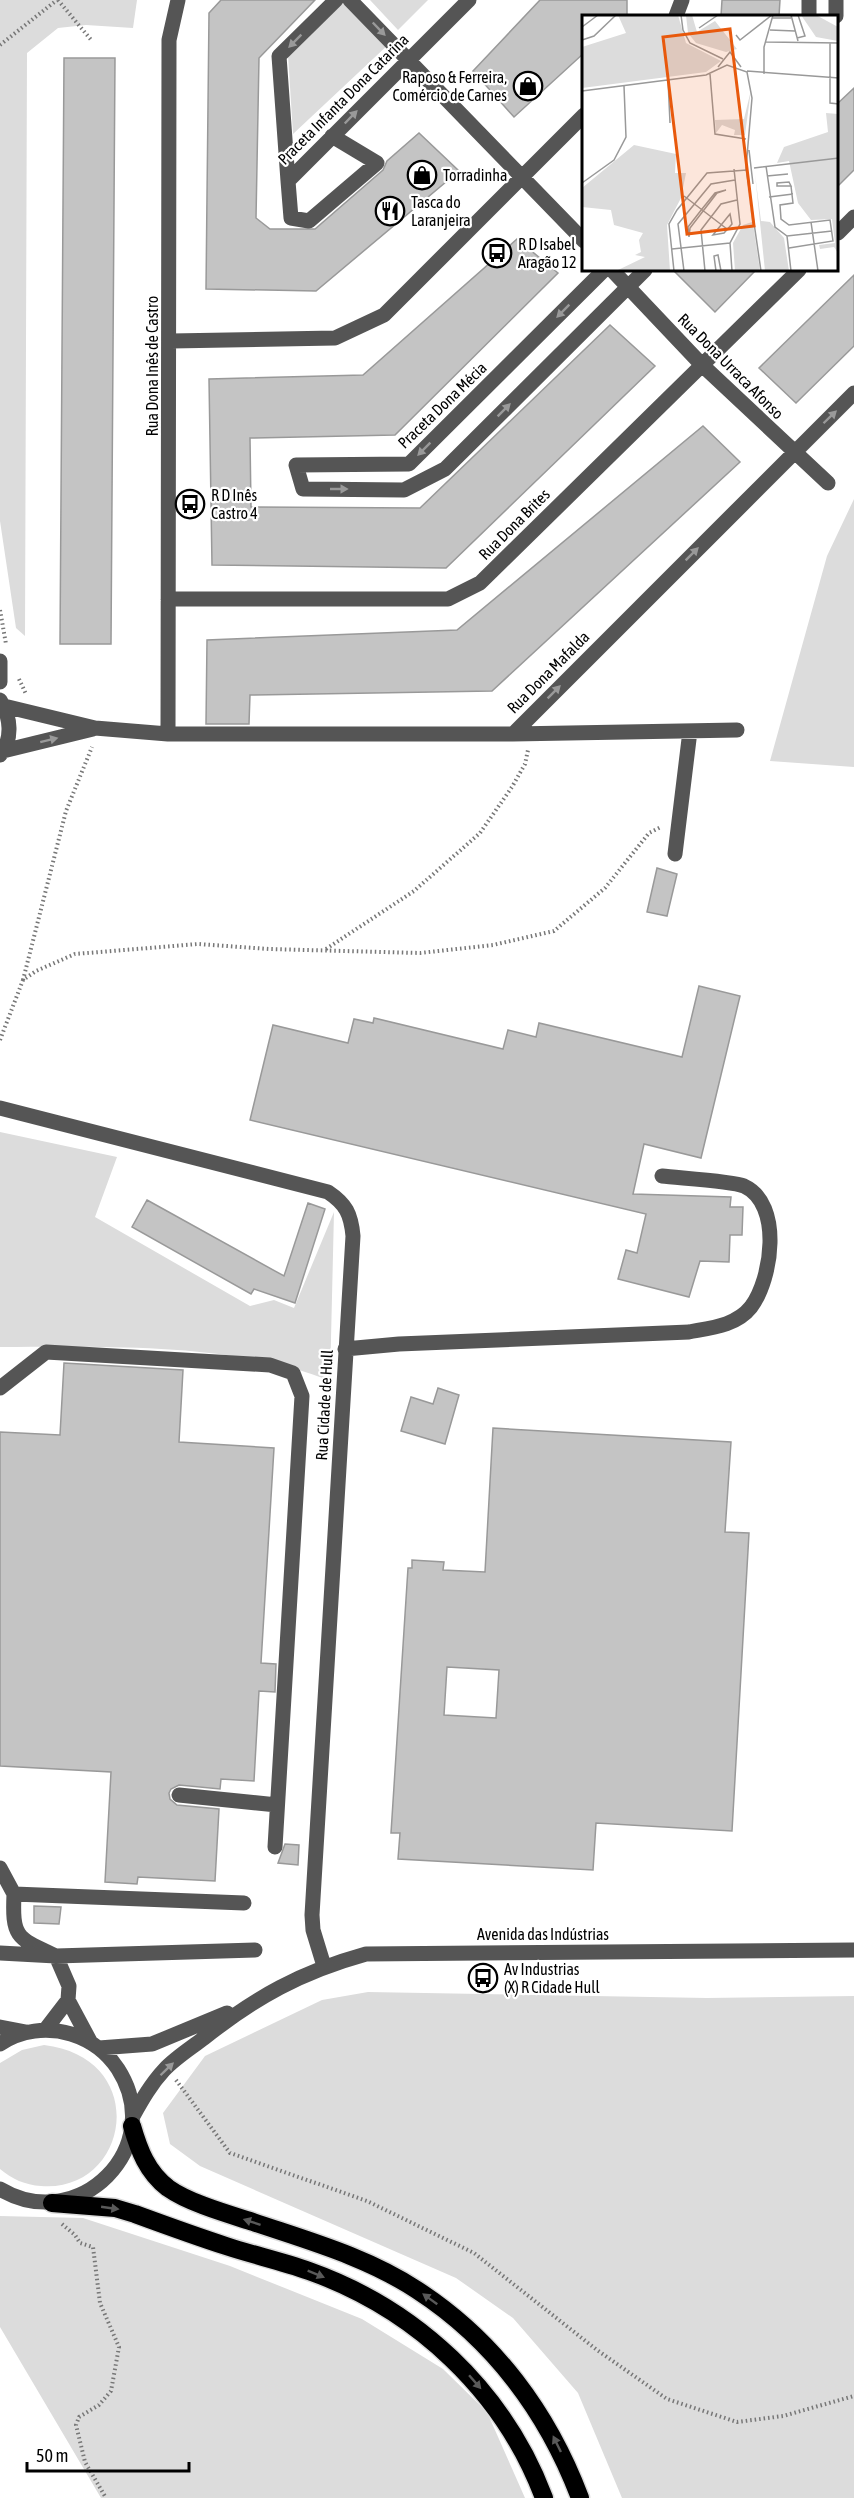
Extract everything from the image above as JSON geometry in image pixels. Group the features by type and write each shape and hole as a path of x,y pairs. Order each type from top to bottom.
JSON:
{"highway":[{"path":"132,2121 141,2156 169,2189 230,2215 339,2250 416,2289 453,2316 487,2347 519,2384 549,2428 580,2498"},
{"path":"52,2203 115,2208 135,2214 309,2271 392,2311 463,2368 492,2401 516,2436 544,2498"}],"street":[{"name":"Rua Dona Inês de Castro","path":"168,734 171,341 169,40 178,0"},
{"name":"Praceta Infanta Dona Catarina","path":"288,181 279,56 336,0"},
{"path":"350,0 582,240"},
{"name":"Praceta Infanta Dona Catarina","path":"288,181 468,0"},
{"path":"676,15 682,0"},
{"path":"171,341 336,338 384,315 582,117"},
{"path":"288,181 291,218 309,221 377,163 332,136"},
{"path":"839,231 854,217"},
{"name":"Praceta Dona Mécia","path":"602,272 409,464 296,465 303,489 404,490 445,469 628,287"},
{"name":"Rua Dona Urraca Afonso","path":"614,272 701,364 828,483"},
{"path":"628,287 643,272"},
{"name":"Rua Dona Brites","path":"168,598 448,599 480,583 797,272"},
{"name":"Rua Dona Mafalda","path":"1,755 95,733 513,734 854,393"},
{"path":"0,682 4,658"},
{"path":"1,755 9,729 2,703"},
{"name":"Rua Dona Mafalda","path":"2,703 95,733"},
{"path":"513,734 737,730"},
{"path":"675,854 690,731"},
{"name":"Rua Cidade de Hull","path":"0,1108 328,1192 340,1200 348,1210 352,1236 314,1882 313,1930 324,1966"},
{"path":"345,1348 688,1332 724,1326 751,1308 766,1278 770,1236 766,1207 745,1186 662,1176"},
{"path":"0,1388 46,1352 270,1365 293,1373 302,1396 275,1846"},
{"path":"179,1796 277,1805"},
{"path":"0,1868 14,1894 13,1922 23,1941 56,1956 69,1986 68,2000 45,2030"},
{"path":"14,1894 244,1903"},
{"path":"0,1953 56,1956 255,1950"},
{"name":"Avenida das Indústrias","path":"52,2203 85,2193 112,2173 129,2143 132,2121 150,2087 166,2068 244,2007 287,1982 324,1966 366,1954 399,1953 854,1950"},
{"path":"68,2000 95,2045 113,2061 124,2078 130,2097 132,2121"},
{"name":"Avenida das Indústrias","path":"95,2045 152,2044 244,2007"},
{"path":"0,2026 26,2032"},
{"path":"0,2044 26,2032 45,2030 61,2031 95,2045"},
{"path":"0,2190 18,2198 52,2203"}],"path":[{"path":"0,45 58,0 92,41"},
{"path":"0,609 4,658"},
{"path":"18,675 28,697"},
{"path":"0,1040 23,980 47,893 52,862 66,811 95,733"},
{"path":"325,950 414,891 480,833 525,764 530,740"},
{"path":"23,980 36,971 75,954 198,944 420,953 493,945 554,931 605,888 649,833 681,816"},
{"path":"166,2068 230,2153 367,2201 474,2253 597,2350 667,2399 736,2422 783,2416 854,2396"},
{"path":"59,2222 75,2235 80,2244 93,2247 100,2303 119,2347 111,2391 99,2405 79,2417 76,2425 78,2441 85,2462 106,2498"}],"shaded area":[{"path":"0,0 137,0 133,28 86,25 58,28 27,53 25,636 16,628 0,521"},
{"path":"347,0 390,43 293,134 288,55"},
{"path":"370,0 428,0 398,30"},
{"path":"854,499 854,767 770,761 827,556"},
{"path":"0,1132 117,1157 95,1217 250,1306 274,1300 294,1308 334,1212 330,1381 293,1368 211,1353 124,1347 0,1347"},
{"path":"368,1992 707,1998 854,1996 854,2498 622,2498 578,2393 513,2318 456,2278 200,2166 170,2144 163,2113 205,2056 322,2000"},
{"path":"44,2045 79,2055 102,2074 114,2097 116,2123 110,2148 94,2169 71,2182 41,2186 19,2181 0,2169 0,2063 22,2050"},
{"path":"0,2216 83,2218 230,2266 362,2319 443,2369 487,2412 525,2498 101,2498 0,2327"}],"building":[{"path":"221,0 315,0 259,58 256,218 270,229 315,229 383,170 387,161 419,133 459,171 316,291 206,289 209,13"},
{"path":"540,0 627,0 627,15 582,15 582,55 514,117 473,71"},
{"path":"722,0 780,0 779,15 721,15"},
{"path":"64,58 115,58 111,644 60,644"},
{"path":"854,88 854,170 839,185 839,102"},
{"path":"517,239 558,273 395,435 250,438 251,507 420,508 610,325 655,366 446,568 212,565 209,379 363,375"},
{"path":"675,272 754,272 715,312"},
{"path":"854,275 854,346 796,403 759,368"},
{"path":"703,426 740,462 492,691 250,695 249,724 206,724 207,640 457,630"},
{"path":"657,868 677,874 667,916 647,912"},
{"path":"699,986 740,996 701,1158 644,1144 633,1194 731,1197 730,1207 743,1207 742,1235 730,1235 729,1262 700,1261 689,1297 618,1279 626,1250 637,1253 646,1214 250,1120 273,1025 348,1043 354,1019 373,1023 374,1018 503,1049 508,1030 536,1037 539,1023 682,1057"},
{"path":"147,1200 284,1276 308,1203 325,1209 295,1303 254,1289 251,1294 132,1227"},
{"path":"64,1363 183,1370 179,1442 274,1448 261,1663 276,1664 275,1692 259,1691 254,1781 221,1779 220,1789 179,1785 171,1789 169,1793 170,1799 177,1805 219,1809 215,1881 138,1877 137,1884 105,1882 111,1772 0,1766 0,1432 60,1435"},
{"path":"438,1388 459,1395 445,1444 401,1431 411,1397 433,1404"},
{"path":"493,1428 731,1442 725,1532 749,1533 732,1831 596,1823 593,1870 398,1859 400,1833 391,1833 408,1568 412,1568 412,1560 444,1562 443,1570 485,1572","holes":["447,1667 499,1670 496,1718 444,1715"]},
{"path":"285,1844 299,1845 298,1865 278,1863"},
{"path":"34,1906 61,1907 59,1924 34,1923"}],"place":[{"name":"Raposo & Ferreira, Comércio de Carnes","path":"528,86"},
{"name":"Torradinha","path":"422,175"},
{"name":"Tasca do Laranjeira","path":"390,211"},
{"name":"R D Isabel Aragão 12","path":"497,253"},
{"name":"R D Inês Castro 4","path":"190,504"},
{"name":"Av Industrias (X) R Cidade Hull","path":"483,1978"}]}
